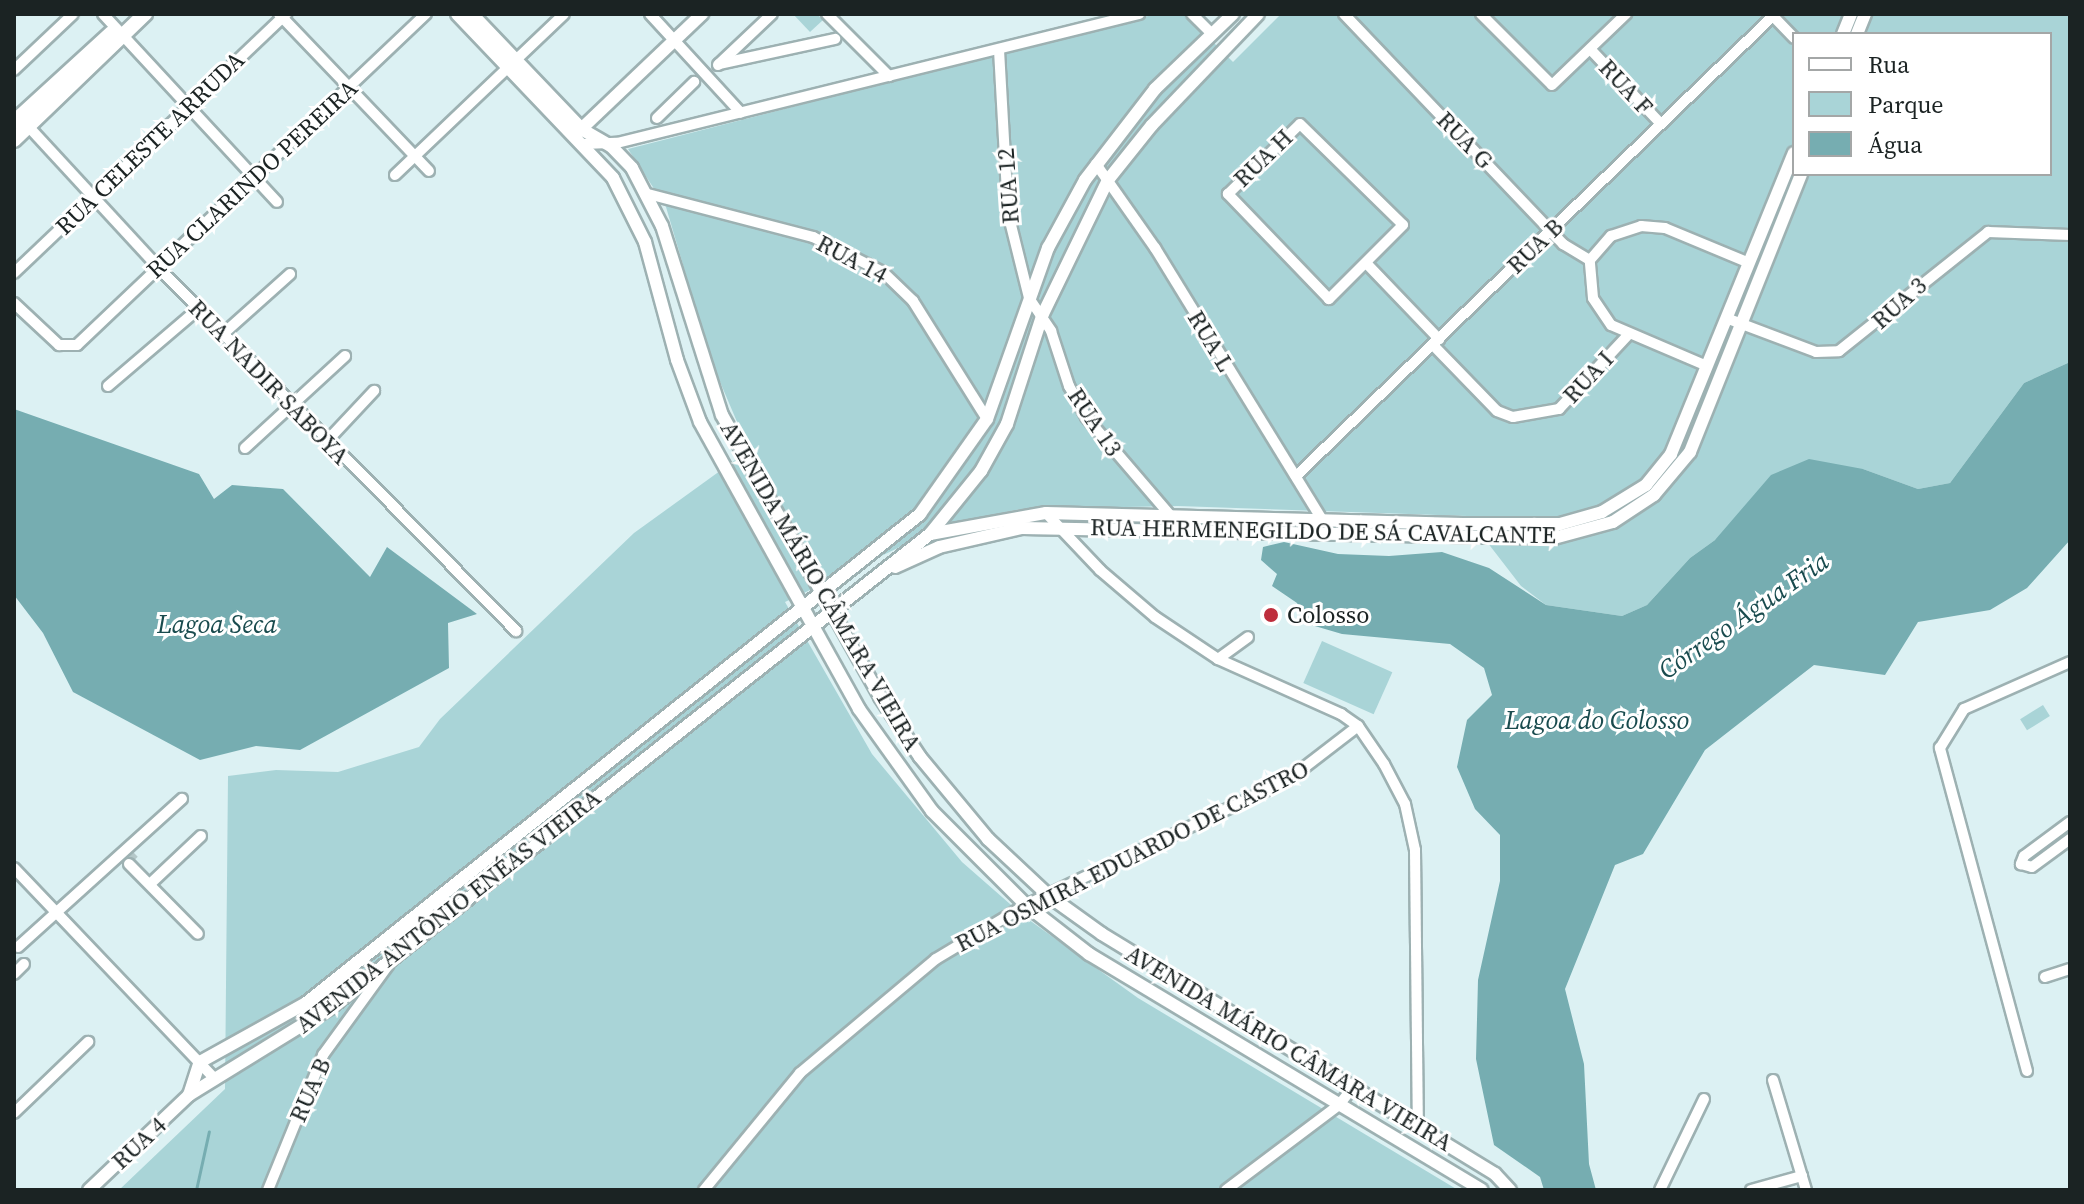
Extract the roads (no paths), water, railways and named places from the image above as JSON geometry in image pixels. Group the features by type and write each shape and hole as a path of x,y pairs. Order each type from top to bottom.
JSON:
{"main road":[{"path":"119,32 131,14"},
{"path":"14,140 23,117 119,32 145,14"}],"street":[{"path":"14,70 73,14"},
{"path":"103,14 277,202"},
{"name":"RUA CLARINDO PEREIRA","path":"14,303 59,345 77,345 426,14"},
{"path":"457,14 512,64"},
{"path":"472,14 512,64"},
{"path":"395,175 564,14"},
{"path":"650,14 676,41 700,77 741,113"},
{"path":"580,136 702,14"},
{"path":"657,118 772,14"},
{"path":"601,140 617,143 1139,14"},
{"path":"1192,14 1212,34"},
{"name":"AVENIDA ANTÔNIO ENÉAS VIEIRA","path":"200,1062 306,1003 819,591 920,514 987,419 1048,248 1096,164 1155,89 1233,14"},
{"name":"AVENIDA ANTÔNIO ENÉAS VIEIRA","path":"189,1095 213,1077 310,1022 829,610 930,534 997,443 1016,402 1042,316 1108,180 1161,114 1258,14"},
{"name":"RUA G","path":"1344,14 1567,248 1590,260"},
{"name":"RUA F","path":"1481,14 1549,85 1592,51 1626,14"},
{"path":"283,15 429,171"},
{"name":"RUA CELESTE ARRUDA","path":"14,273 283,15"},
{"path":"1772,15 1792,36"},
{"name":"RUA B","path":"1296,476 1772,15"},
{"path":"832,16 889,76"},
{"path":"719,64 835,39"},
{"name":"RUA 12","path":"999,50 1010,225 1029,298 1042,316"},
{"name":"RUA F","path":"1592,51 1661,124"},
{"name":"AVENIDA MÁRIO CÂMARA VIEIRA","path":"512,64 609,171 645,242 677,360 700,422 812,625 900,771 969,853 1026,905 1089,954 1482,1190"},
{"name":"RUA NADIR SABOYA","path":"23,117 93,198 198,309 516,631"},
{"name":"RUA H","path":"1297,125 1307,126 1403,225 1368,265 1325,298 1229,199 1229,191 1297,125"},
{"name":"AVENIDA MÁRIO CÂMARA VIEIRA","path":"580,136 601,140 621,155 648,194 722,415 829,610 920,757 988,839 1049,896 1183,986 1495,1174 1510,1190"},
{"name":"RUA HERMENEGILDO DE SÁ CAVALCANTE","path":"930,534 1046,513 1560,524 1602,512 1646,485 1671,454 1792,158"},
{"name":"RUA L","path":"1096,164 1322,519"},
{"name":"RUA HERMENEGILDO DE SÁ CAVALCANTE","path":"874,576 980,536 1054,526 1476,538 1584,533 1639,507 1685,460 1800,176"},
{"name":"RUA 14","path":"648,194 813,237 883,272 913,301 987,419"},
{"path":"1707,366 1627,336 1611,325 1595,303 1590,260 1611,236 1641,226 1665,228 1749,263"},
{"name":"RUA 3","path":"1726,318 1816,352 1839,351 1988,232 2070,235"},
{"path":"1368,265 1436,342"},
{"path":"223,334 290,274"},
{"path":"108,386 198,309"},
{"name":"RUA 13","path":"1042,316 1086,417 1169,514"},
{"name":"RUA I","path":"1436,342 1497,411 1527,416 1559,409 1627,336"},
{"path":"245,448 345,356"},
{"path":"327,441 374,391"},
{"path":"1046,513 1054,526 1155,617 1218,659 1276,681 1358,726 1405,804 1415,850 1418,1126"},
{"path":"1218,659 1248,637"},
{"path":"2027,1071 1940,748 1964,709 2070,662"},
{"name":"RUA OSMIRA EDUARDO DE CASTRO","path":"704,1190 824,1049 936,959 1026,905 1288,780 1358,726"},
{"path":"18,947 56,912 129,859 182,799"},
{"path":"2070,822 2024,856 2021,864 2032,867 2070,839"},
{"path":"150,884 201,836"},
{"path":"129,859 198,934"},
{"path":"14,868 213,1077"},
{"name":"RUA B","path":"268,1190 323,1055 393,959"},
{"path":"14,974 24,964"},
{"path":"2045,977 2070,969"},
{"path":"14,1113 88,1042"},
{"path":"189,1095 200,1062"},
{"path":"1773,1080 1806,1190"},
{"path":"1226,1190 1339,1105 1353,1087"},
{"name":"RUA 4","path":"89,1190 189,1095"},
{"path":"1660,1190 1704,1099"},
{"path":"1482,1190 1495,1174"},
{"path":"1751,1190 1802,1176"}],"water":[{"name":"Lagoa do Colosso","path":"2070,362 2070,540 2027,588 1990,610 1918,622 1885,675 1814,665 1705,750 1643,854 1615,865 1565,989 1584,1064 1589,1164 1596,1190 1544,1190 1540,1177 1494,1145 1476,1059 1478,980 1500,881 1500,835 1475,809 1457,767 1467,720 1492,695 1484,668 1450,644 1342,634 1308,624 1297,603 1272,586 1277,574 1261,560 1263,547 1284,542 1338,554 1389,556 1442,552 1489,568 1546,605 1622,616 1647,605 1690,558 1715,540 1771,475 1809,459 1863,469 1918,489 1950,483 2024,383"},
{"name":"Lagoa Seca","path":"14,409 199,474 214,499 232,485 283,489 370,577 387,547 477,614 448,623 449,668 300,750 256,746 200,760 73,692 43,633 14,595"}],"waterway":[{"path":"196,1190 209,1131"}],"tunnel":[{"path":"130,856 134,860"}],"place":[{"name":"Colosso","path":"1271,615"}],"water label":[{"name":"Córrego Água Fria","path":"1744,616"}]}
